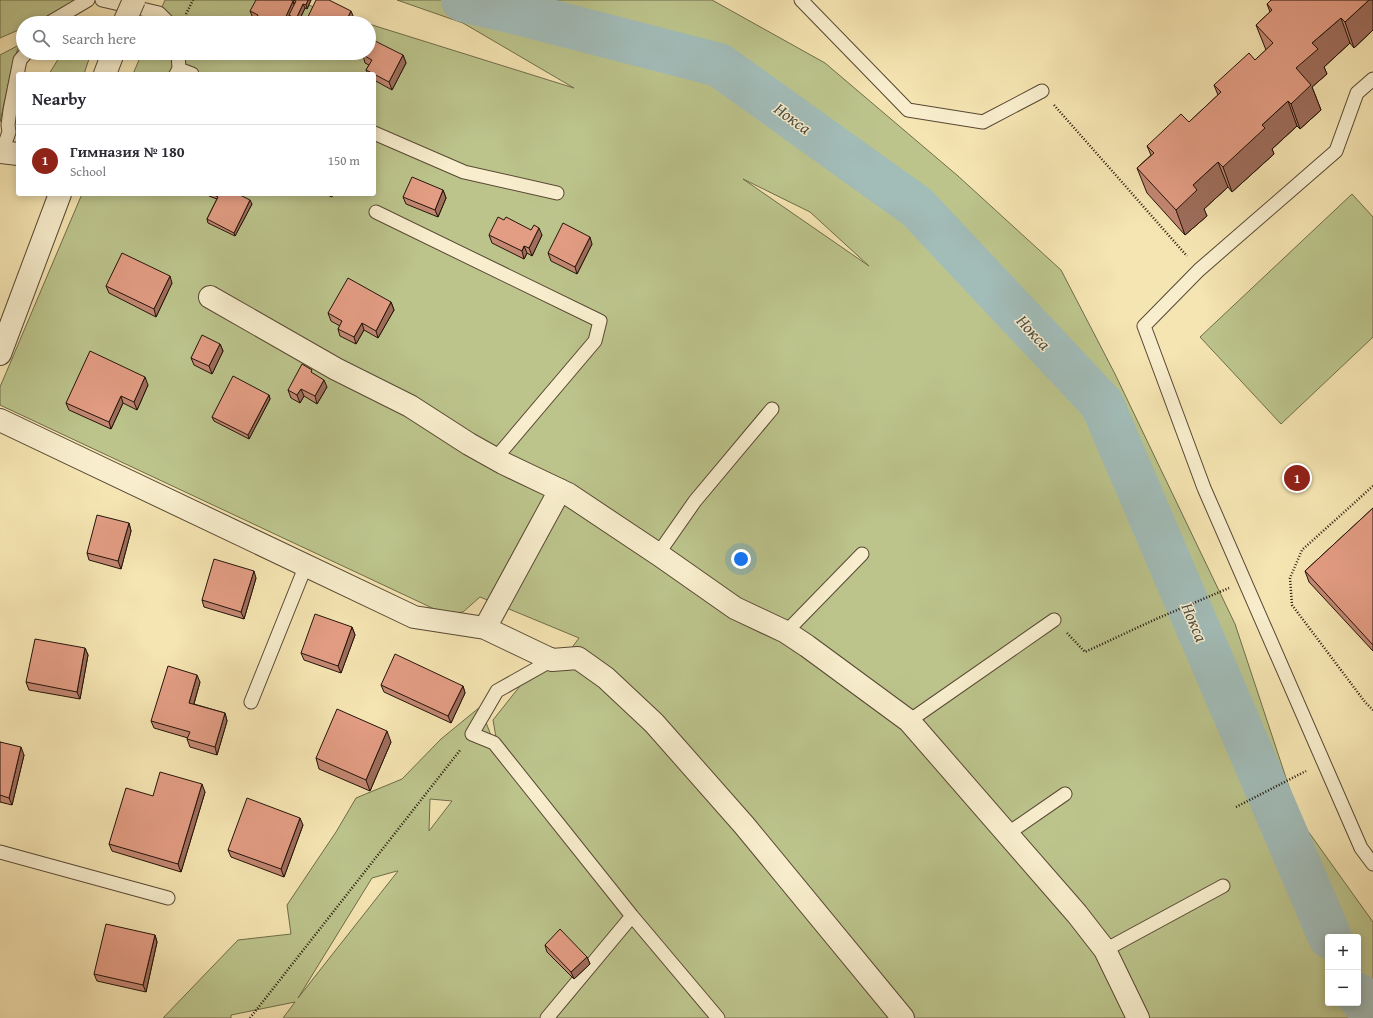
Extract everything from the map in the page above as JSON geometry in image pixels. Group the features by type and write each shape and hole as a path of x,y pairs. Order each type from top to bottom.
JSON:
{"street":[{"path":"127,16 134,0"},
{"path":"106,72 110,60"},
{"path":"0,354 59,196"},
{"path":"210,297 336,369 410,406 495,459 568,494 735,608 786,632 909,721 1077,914 1105,950 1138,1018"},
{"path":"0,420 414,617 485,628 552,660 578,658 606,678 654,723 744,825 903,1018"},
{"path":"485,628 560,490"}],"lane":[{"path":"61,16 88,0"},
{"path":"102,0 160,13 163,16"},
{"path":"801,0 908,110 984,122 1042,91"},
{"path":"18,72 20,60"},
{"path":"177,71 178,60"},
{"path":"1373,79 1357,93 1336,151 1199,270 1144,326 1204,488 1361,848 1373,864"},
{"path":"7,153 9,132 8,125 16,80"},
{"path":"376,135 464,172 557,193"},
{"path":"376,212 600,321 594,341 495,459"},
{"path":"658,554 696,501 772,409"},
{"path":"786,632 862,554"},
{"path":"251,702 306,565"},
{"path":"909,721 1054,620"},
{"path":"552,660 497,692 472,734 494,743 632,916 718,1018"},
{"path":"1007,834 1065,794"},
{"path":"0,852 168,898"},
{"path":"1105,950 1223,886"},
{"path":"547,1018 632,916"}],"path":[{"path":"185,16 193,0"},
{"path":"1042,91 1199,270"},
{"path":"1373,486 1302,550 1290,578 1292,605 1365,702 1373,710"},
{"path":"1054,620 1085,652 1156,619 1227,589"},
{"path":"250,1018 472,734"},
{"path":"1236,807 1297,776"}],"green space":[{"path":"0,0 87,0 50,16 16,16 16,31 0,38"},
{"path":"165,0 292,0 343,16 158,16"},
{"path":"397,0 712,0 825,63 958,176 1061,270 1115,374 1235,624 1300,820 1373,922 1373,1018 283,1018 295,1002 231,1015 231,1018 163,1018 238,940 291,934 287,905 336,832 356,798 402,779 441,739 480,707 494,743 497,743 493,720 551,647 568,653 579,638 480,597 463,612 445,614 0,405 0,387 81,196 376,196 376,72 134,72 139,60 376,60 376,26 574,88 463,23","holes":["743,179 810,212 869,266","430,799 452,801 429,831","398,871 298,998 372,878"]},
{"path":"16,47 16,54 0,122 0,55"},
{"path":"58,60 89,60 85,72 50,72"},
{"path":"1352,194 1373,217 1373,337 1281,424 1200,337"}],"building":[{"path":"256,0 293,1 286,16 258,16 250,11"},
{"path":"294,0 308,0 306,5 303,4 297,16 291,16 289,15 296,1"},
{"path":"316,0 329,0 351,11 348,16 308,16"},
{"path":"1271,0 1369,0 1345,22 1341,18 1312,43 1318,49 1296,68 1311,85 1291,104 1288,101 1262,125 1265,128 1223,167 1218,162 1193,185 1197,190 1176,210 1137,168 1154,153 1147,146 1181,114 1189,122 1221,92 1214,85 1249,53 1255,60 1273,43 1256,25 1272,10 1267,4"},
{"path":"376,42 403,55 389,82 376,75 376,72 370,72 366,70 372,60 376,60"},
{"path":"412,177 443,190 435,210 403,197"},
{"path":"216,196 242,196 250,200 234,233 207,219 218,197"},
{"path":"498,217 504,220 506,217 531,230 534,225 539,228 529,248 524,246 522,251 489,235"},
{"path":"563,223 590,237 575,267 548,253"},
{"path":"122,253 170,276 154,309 106,286"},
{"path":"348,278 391,302 376,331 362,323 354,337 338,329 342,321 328,313"},
{"path":"202,335 220,344 209,366 191,358"},
{"path":"90,351 145,377 134,402 121,396 109,422 66,403"},
{"path":"302,364 324,380 315,396 301,389 297,395 288,390"},
{"path":"233,376 269,395 248,435 212,417"},
{"path":"1373,508 1373,645 1305,571"},
{"path":"97,515 129,523 118,561 87,553"},
{"path":"214,559 254,571 241,612 202,600"},
{"path":"315,614 352,627 338,666 301,653"},
{"path":"35,639 85,648 77,692 26,682"},
{"path":"395,654 463,686 448,716 381,685"},
{"path":"168,666 197,675 189,703 225,713 215,747 187,739 190,732 151,721"},
{"path":"337,709 387,731 366,780 316,758"},
{"path":"0,742 21,747 9,798 0,795"},
{"path":"160,772 202,784 178,864 109,844 126,788 153,796"},
{"path":"247,798 300,818 281,869 228,850"},
{"path":"106,924 155,935 143,985 94,974"},
{"path":"560,929 587,957 571,972 545,945"}],"waterway":[{"name":"Нокса","path":"463,0 719,65 917,207 1102,404 1329,934"},
{"name":"Нокса","path":"1361,999 1373,1013"}],"place":[{"name":"Гимназия № 180","path":"1297,478"}]}
